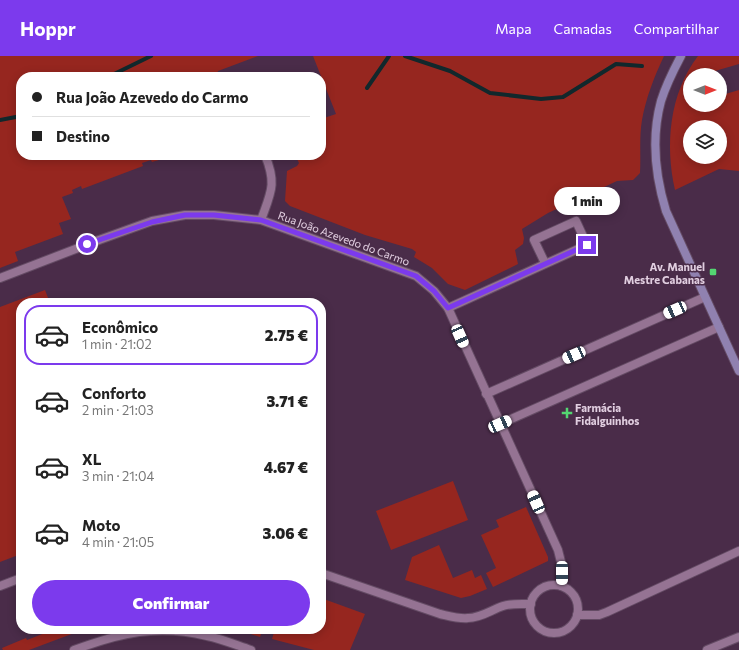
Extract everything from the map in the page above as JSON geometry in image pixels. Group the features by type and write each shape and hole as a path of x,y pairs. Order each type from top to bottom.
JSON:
{"main road":[{"path":"681,56 668,81 661,102 656,128 656,169 666,211 739,371"}],"street":[{"path":"261,220 273,182 267,160"},
{"name":"Rua João Azevedo do Carmo","path":"0,278 99,240 152,222 185,215 214,215 261,220 416,276 434,291 448,308 558,550 561,562 562,586"},
{"path":"448,308 587,245 576,221 534,240 545,263"},
{"path":"486,394 705,297"},
{"path":"500,424 718,327"},
{"path":"577,615 599,615 607,612 739,551"},
{"path":"326,575 440,614 456,618 479,616 512,604 531,604"},
{"path":"0,586 16,580"},
{"path":"552,584 562,586 570,590 576,598 578,606 577,615 573,624 564,630 554,633 544,630 536,624 531,615 531,604 535,595 542,588 552,584"},
{"path":"74,650 106,638 124,634"},
{"path":"198,634 219,639 251,650"},
{"path":"707,650 739,637"}],"shaded area":[{"path":"0,56 258,56 218,72 16,72 16,160 151,160 142,163 143,166 82,189 81,186 72,190 73,193 62,197 71,219 59,223 63,234 15,252 18,261 0,268"},
{"path":"313,56 664,56 651,88 642,120 640,139 640,173 633,180 617,181 548,213 522,229 524,238 523,244 515,250 518,264 465,290 448,284 432,268 414,257 416,252 412,249 365,235 290,206 285,201 287,171 297,166 299,163 298,160 326,160 326,117 336,114 326,89 326,72 319,72"},
{"path":"698,56 739,56 739,64 725,68 690,68"},
{"path":"683,82 683,112 727,112 727,94 739,90 739,171 719,169 675,190 670,155 670,138 675,103"},
{"path":"45,290 48,298 24,298"},
{"path":"16,301 16,556 0,562 0,307"},
{"path":"453,481 468,520 391,550 376,511"},
{"path":"526,507 548,557 548,561 493,587 486,573 496,568 481,535 499,527 496,520"},
{"path":"439,545 453,578 472,570 475,578 481,575 487,589 461,598 405,580 412,557"},
{"path":"326,600 365,614 350,650 314,650 272,639 274,634 326,634"},
{"path":"42,634 72,634 29,650 3,650 2,648 26,638 27,640"},
{"path":"251,634 261,634 260,637"}],"waterway":[{"path":"118,72 151,56"},
{"path":"367,88 389,56"},
{"path":"405,56 450,71 490,93 541,99 563,97 616,64 642,66"},
{"path":"0,120 16,117"}],"place":[{"name":"Av. Manuel Mestre Cabanas","path":"713,272"},
{"name":"Farmácia Fidalguinhos","path":"567,413"}],"route":[{"path":"87,244 152,222 185,215 214,215 261,220 416,276 434,291 448,308 587,245"}]}
